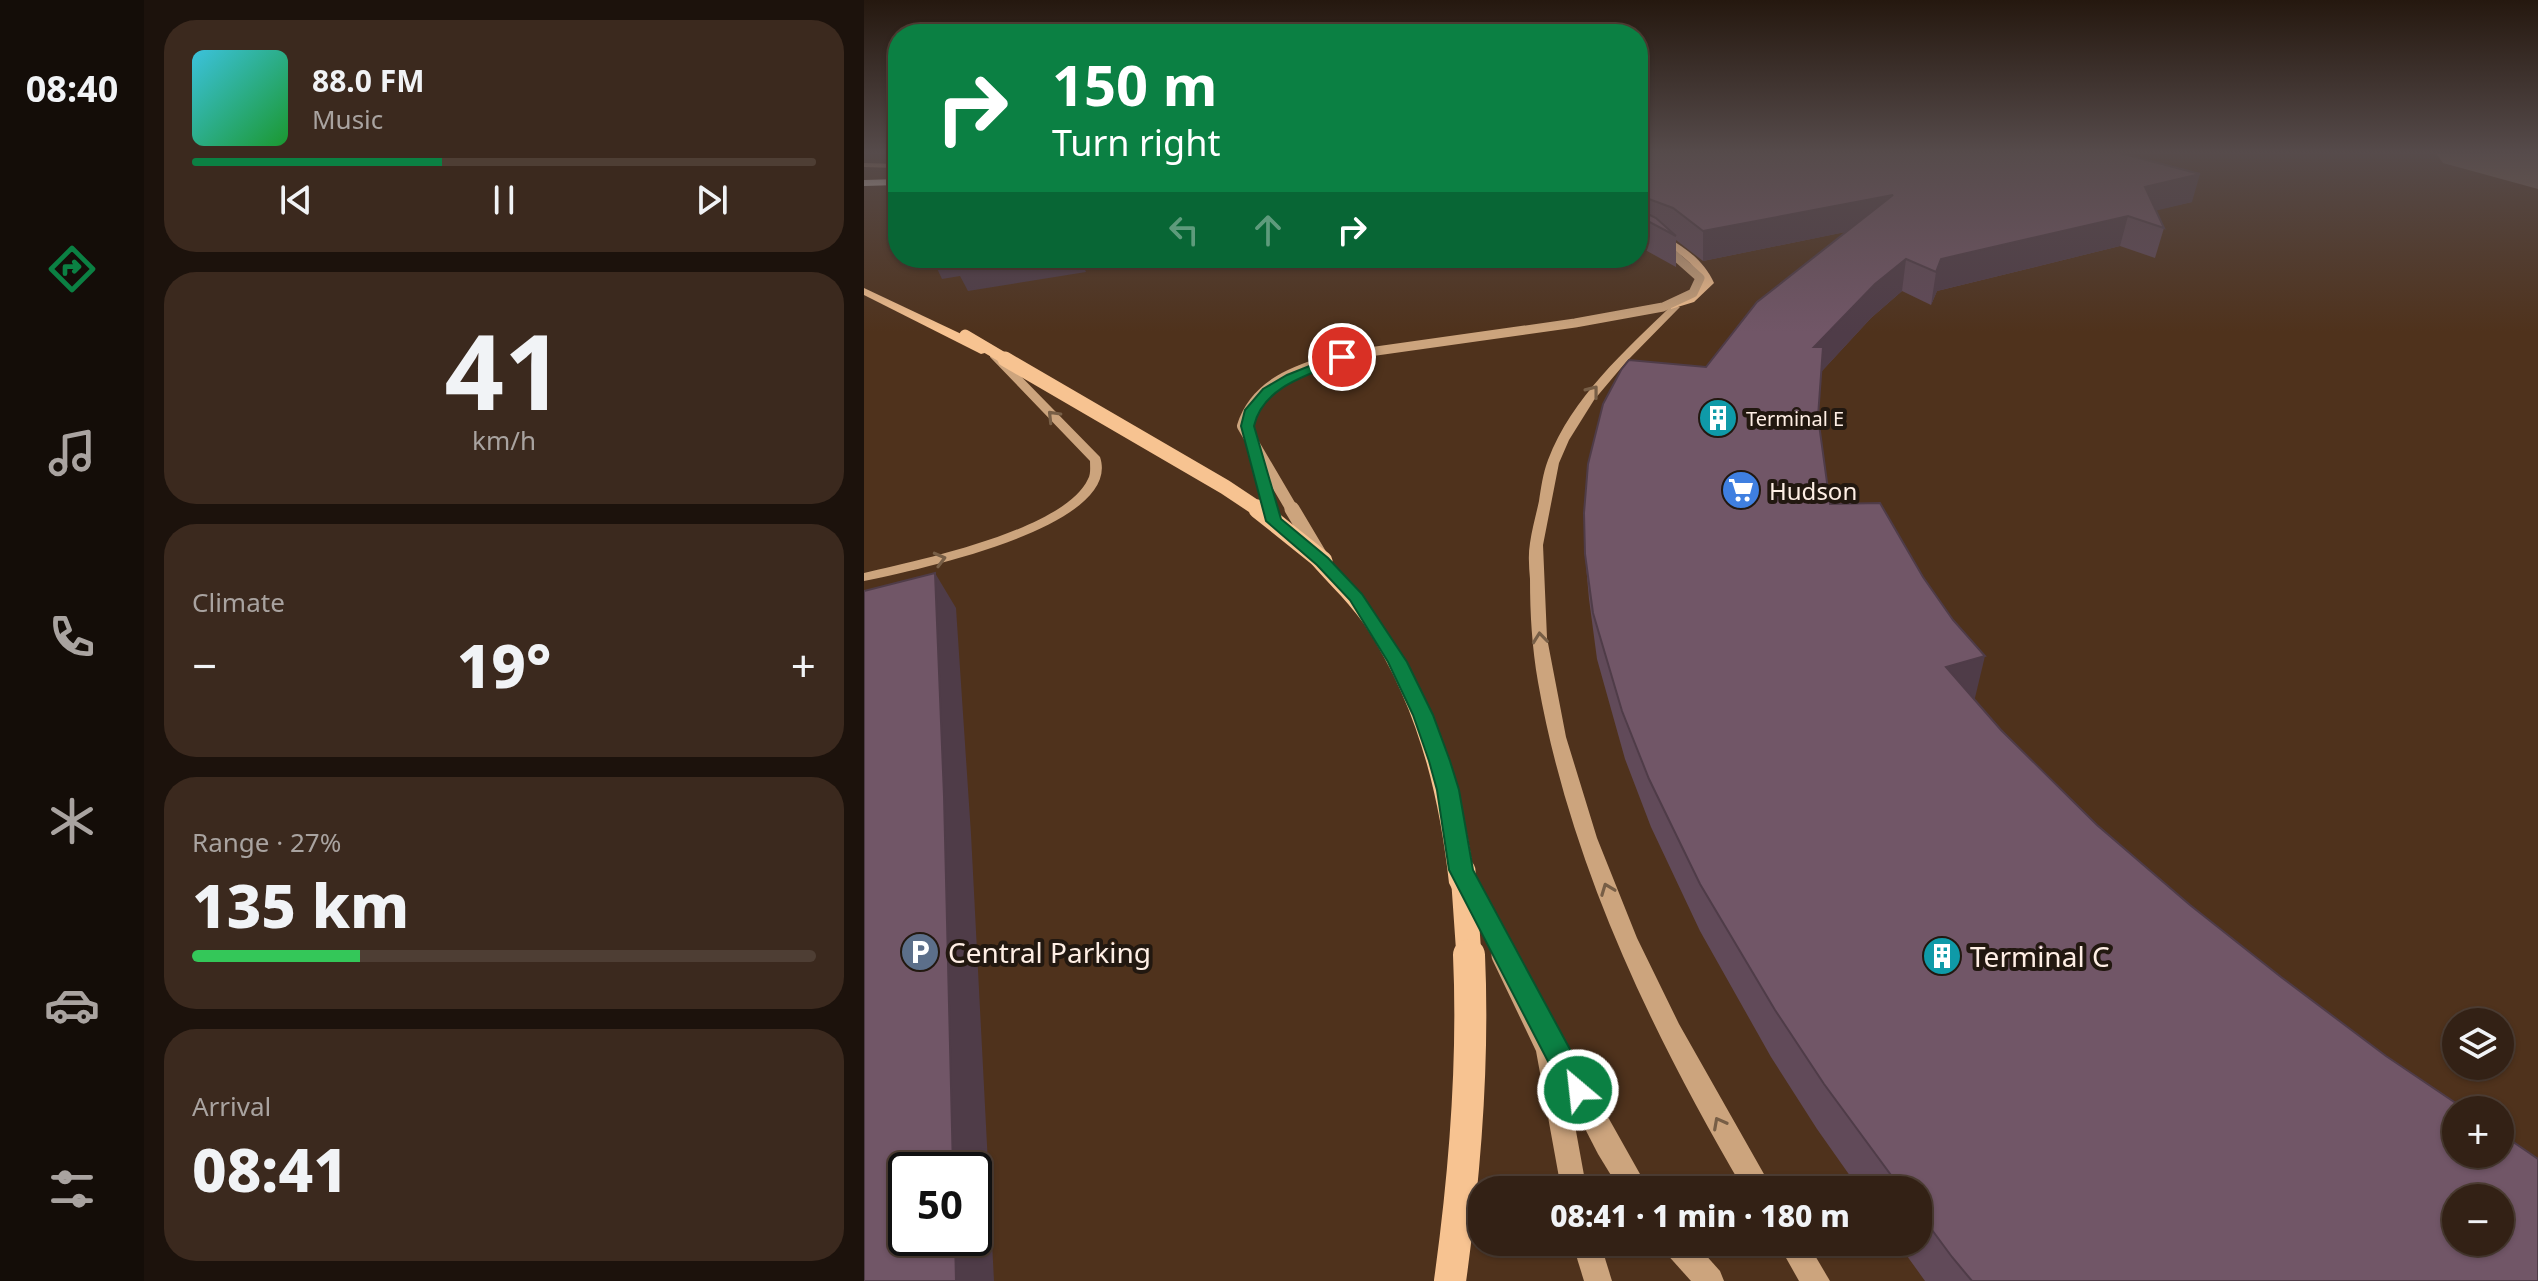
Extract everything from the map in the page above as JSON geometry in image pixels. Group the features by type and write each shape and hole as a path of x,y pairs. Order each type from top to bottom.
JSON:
{"main road":[{"path":"1648,235 1690,258 1706,273 1708,283 1675,307 1599,384 1564,438 1546,485 1538,525 1538,620 1544,677 1556,738 1608,892 1684,1056 1751,1176"},
{"path":"1323,561 1243,426 1246,411 1258,396 1301,371 1351,355 1638,313 1663,307 1693,293 1700,278 1696,271 1648,235"},
{"path":"864,283 965,335 1225,487 1278,523 1323,561 1387,639 1419,702 1448,789 1462,871 1470,970 1470,1045 1462,1180 1447,1281"},
{"path":"864,291 993,355 1224,488 1274,521 1322,562 1356,597 1398,662 1423,715 1444,775 1462,871 1548,1047 1571,1176"},
{"path":"1274,521 1247,426 1251,410 1267,392 1291,378 1316,366 1356,354 1675,307"},
{"path":"864,577 991,545 1042,523 1080,499 1095,479 1096,460 993,355"},
{"path":"1462,871 1626,1176"},
{"path":"1590,1256 1598,1281"},
{"path":"1688,1256 1710,1281"},
{"path":"1800,1256 1816,1281"}],"shaded area":[{"path":"864,212 888,212 888,268 1648,268 1648,212 2538,212 2538,1281 864,1281"}],"building":[{"name":"Terminal C","path":"1678,212 1804,212 1703,231"},
{"name":"Terminal C","path":"1872,212 2156,212 2164,228 2128,216 1941,259 1936,272 1906,259 1875,284 1814,347 1823,347 1818,417 1830,504 1880,503 1923,577 1953,620 1985,656 1946,667 2001,730 2097,825 2190,905 2281,977 2445,1096 2442,1096 2442,1168 2514,1168 2514,1143 2538,1159 2538,1281 1972,1281 1932,1230 1932,1176 1892,1176 1824,1084 1775,1010 1700,884 1649,779 1622,711 1593,613 1585,554 1584,513 1588,464 1603,404 1629,360 1706,367 1757,302"},
{"path":"1648,214 1656,218 1676,236 1648,221"},
{"name":"Central Parking","path":"935,573 953,1152 888,1152 888,1256 955,1256 956,1281 864,1281 864,591"}],"place":[{"name":"Terminal E","path":"1718,418"},
{"name":"Hudson","path":"1741,490"},
{"name":"Central Parking","path":"920,952"},
{"name":"Terminal C","path":"1942,956"}],"route":[{"path":"1342,357 1291,378 1267,392 1251,410 1247,426 1274,521 1303,544 1356,597 1398,662 1432,738 1448,790 1461,870 1578,1090"}]}
